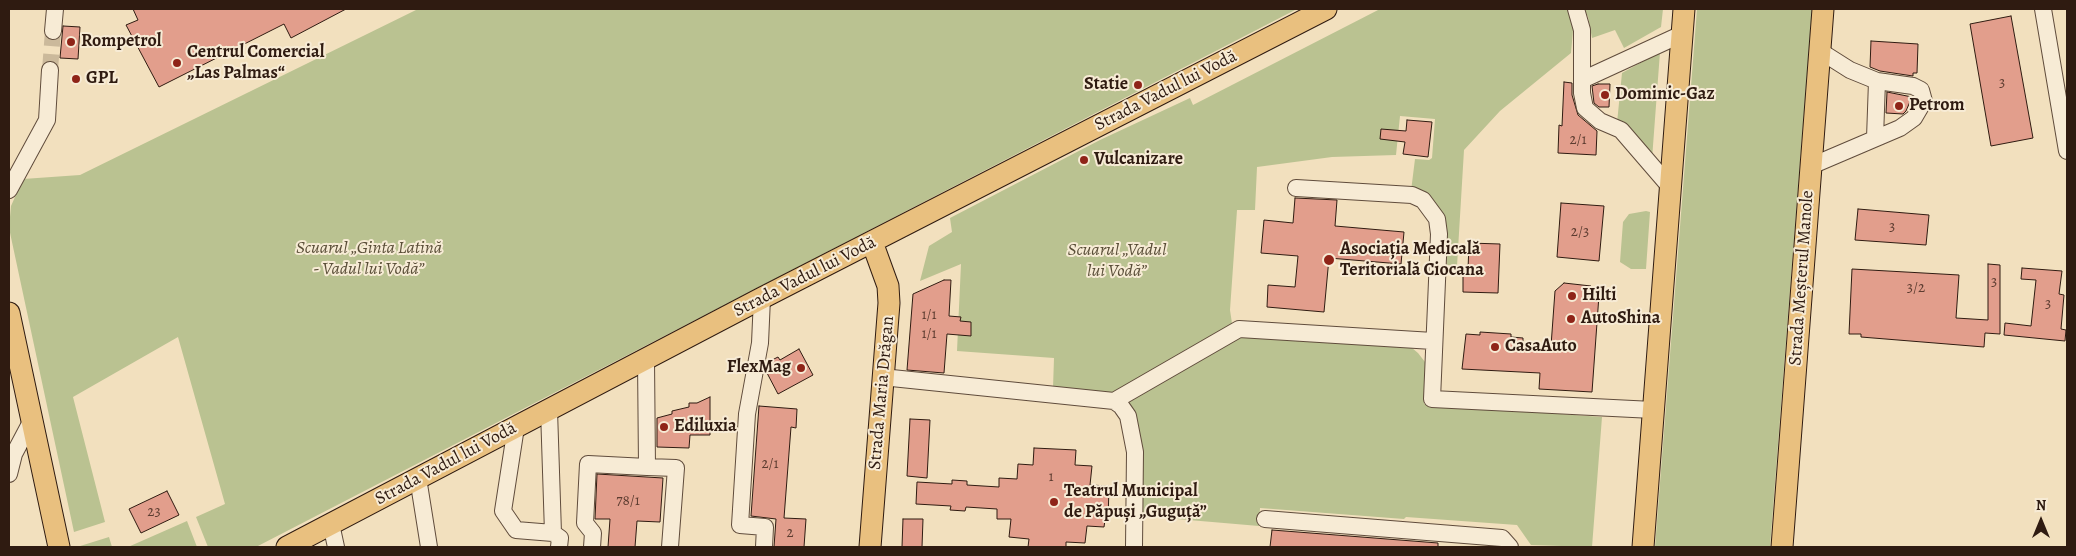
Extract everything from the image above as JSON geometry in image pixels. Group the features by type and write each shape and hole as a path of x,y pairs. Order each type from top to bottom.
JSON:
{"main road":[{"name":"Strada Vadul lui Vodă","path":"286,547 337,540 418,478 762,298 1326,9"},
{"path":"1643,547 1684,9"},
{"name":"Strada Meșterul Manole","path":"1782,547 1823,9"},
{"name":"Strada Maria Drăgan","path":"870,547 889,303 888,286 872,242"},
{"path":"9,312 59,547"}],"lane":[{"path":"53,32 55,9"},
{"path":"1576,9 1582,30 1583,102 1591,114 1621,130 1671,188"},
{"path":"2043,9 2067,151"},
{"path":"1582,80 1682,34"},
{"path":"1811,166 1900,128 1914,118 1924,101 1921,90 1913,86 1877,81 1850,70 1820,51"},
{"path":"9,190 47,120 50,70"},
{"path":"1875,138 1877,81"},
{"path":"1296,188 1412,195 1423,200 1430,207 1437,219 1439,234 1432,399 1653,410"},
{"path":"762,298 760,343 747,414 740,525 765,527 764,547"},
{"path":"1114,401 1239,329 1433,341"},
{"path":"646,360 647,467"},
{"path":"882,377 1114,401 1121,406 1128,416 1135,452 1134,547"},
{"path":"516,427 503,511 516,530 556,540 549,410"},
{"path":"9,474 14,454 32,420"},
{"path":"592,547 593,533 585,523 588,464 676,468 670,547"},
{"path":"418,478 429,547"},
{"path":"1265,519 1502,538 1510,547"}],"green space":[{"name":"Scuarul „Ginta Latină - Vadul lui Vodă”","path":"418,9 1297,9 256,547 208,547 196,517 225,504 178,337 73,397 105,522 74,532 9,228 11,206 23,179 80,175"},
{"name":"Scuarul „Vadul lui Vodă”","path":"1380,9 1568,9 1574,19 1571,53 1500,111 1464,150 1457,266 1447,265 1445,223 1411,191 1415,159 1429,160 1432,158 1435,119 1400,116 1396,155 1332,157 1257,167 1255,210 1237,210 1230,310 1234,337 1412,348 1425,362 1424,404 1602,417 1592,547 1531,545 1517,525 1406,517 1404,519 1260,508 1259,526 1142,516 1143,464 1113,393 1053,388 1054,358 957,351 961,264 920,281 929,246 952,232 950,218 1100,140 1190,98 1193,105"},
{"path":"1584,9 1663,9 1661,27 1624,48 1615,30 1592,38 1588,17"},
{"path":"1697,9 1812,9 1770,547 1655,547"},
{"path":"1660,52 1652,159 1617,123 1622,73"},
{"path":"1650,212 1646,269 1631,269 1620,262 1623,222 1629,214"},
{"path":"187,521 197,547 128,547"},
{"path":"109,537 112,547 77,547"}],"building":[{"name":"Centrul Comercial „Las Palmas“","path":"133,9 346,9 291,38 284,24 159,87 126,25 138,20"},
{"path":"2011,16 2033,138 1991,146 1970,24"},
{"path":"63,26 80,27 78,59 60,58"},
{"path":"1871,41 1918,44 1917,73 1913,73 1913,76 1880,71 1870,67"},
{"path":"1564,82 1572,83 1572,95 1578,115 1597,131 1596,155 1558,153 1559,125 1562,126"},
{"path":"1610,84 1609,107 1599,107 1594,103 1592,86"},
{"path":"1887,92 1912,97 1903,114 1886,113"},
{"path":"1407,120 1432,122 1428,157 1403,154 1405,142 1380,139 1381,129 1406,131"},
{"path":"1295,198 1337,200 1335,226 1404,232 1401,264 1329,258 1324,312 1267,307 1268,285 1295,287 1298,256 1261,253 1264,220 1293,223"},
{"path":"1561,203 1604,206 1599,261 1557,257"},
{"path":"1858,209 1929,215 1926,245 1855,240"},
{"path":"1469,243 1500,244 1498,293 1463,292 1463,270 1468,270"},
{"path":"1988,264 2000,265 2000,334 1985,333 1984,347 1861,337 1861,334 1849,334 1852,269 1959,275 1956,318 1988,320"},
{"path":"2022,268 2062,271 2059,294 2064,295 2061,329 2066,330 2065,341 2004,335 2005,323 2031,326 2036,280 2021,279"},
{"path":"944,280 951,280 949,316 961,317 960,321 971,322 971,336 947,334 944,373 907,370 913,294"},
{"path":"1564,283 1591,286 1599,295 1592,392 1539,389 1540,373 1462,369 1466,334 1480,335 1480,332 1511,334 1511,337 1523,338 1523,343 1551,346 1555,291"},
{"path":"799,349 813,375 778,394 767,373 768,362 778,357 780,360"},
{"path":"710,397 710,435 690,435 689,448 657,447 657,418 672,414 672,411 689,407 689,403 697,403"},
{"path":"759,406 797,409 796,428 791,427 784,518 806,519 804,547 774,547 776,519 751,516"},
{"path":"910,419 930,420 927,478 907,476"},
{"name":"Teatrul Municipal de Păpuși „Guguță”","path":"1034,448 1076,450 1075,465 1092,466 1090,485 1109,486 1108,521 1105,520 1104,527 1087,526 1085,543 1066,542 1066,547 1028,547 1029,539 1009,537 1011,519 997,519 997,509 966,507 965,511 950,510 951,506 916,504 917,482 952,484 952,480 967,481 967,485 999,487 999,478 1017,479 1018,464 1033,465"},
{"path":"597,474 663,478 660,522 637,521 635,547 608,547 610,519 595,519"},
{"path":"167,491 179,515 141,533 129,509"},
{"path":"903,519 923,519 922,547 902,547"},
{"path":"1272,530 1438,543 1438,547 1270,547"}],"tunnel":[{"path":"50,70 53,31"}],"place":[{"name":"Rompetrol","path":"71,42"},
{"name":"Centrul Comercial „Las Palmas“","path":"177,63"},
{"name":"GPL","path":"76,79"},
{"name":"Statie","path":"1138,85"},
{"name":"Dominic-Gaz","path":"1605,95"},
{"name":"Petrom","path":"1899,106"},
{"name":"Vulcanizare","path":"1084,160"},
{"name":"Asociația Medicală Teritorială Ciocana","path":"1329,260"},
{"name":"Hilti","path":"1572,296"},
{"name":"AutoShina","path":"1571,319"},
{"name":"CasaAuto","path":"1495,347"},
{"name":"FlexMag","path":"801,368"},
{"name":"Ediluxia","path":"664,427"},
{"name":"Teatrul Municipal de Păpuși „Guguță”","path":"1054,502"}]}
